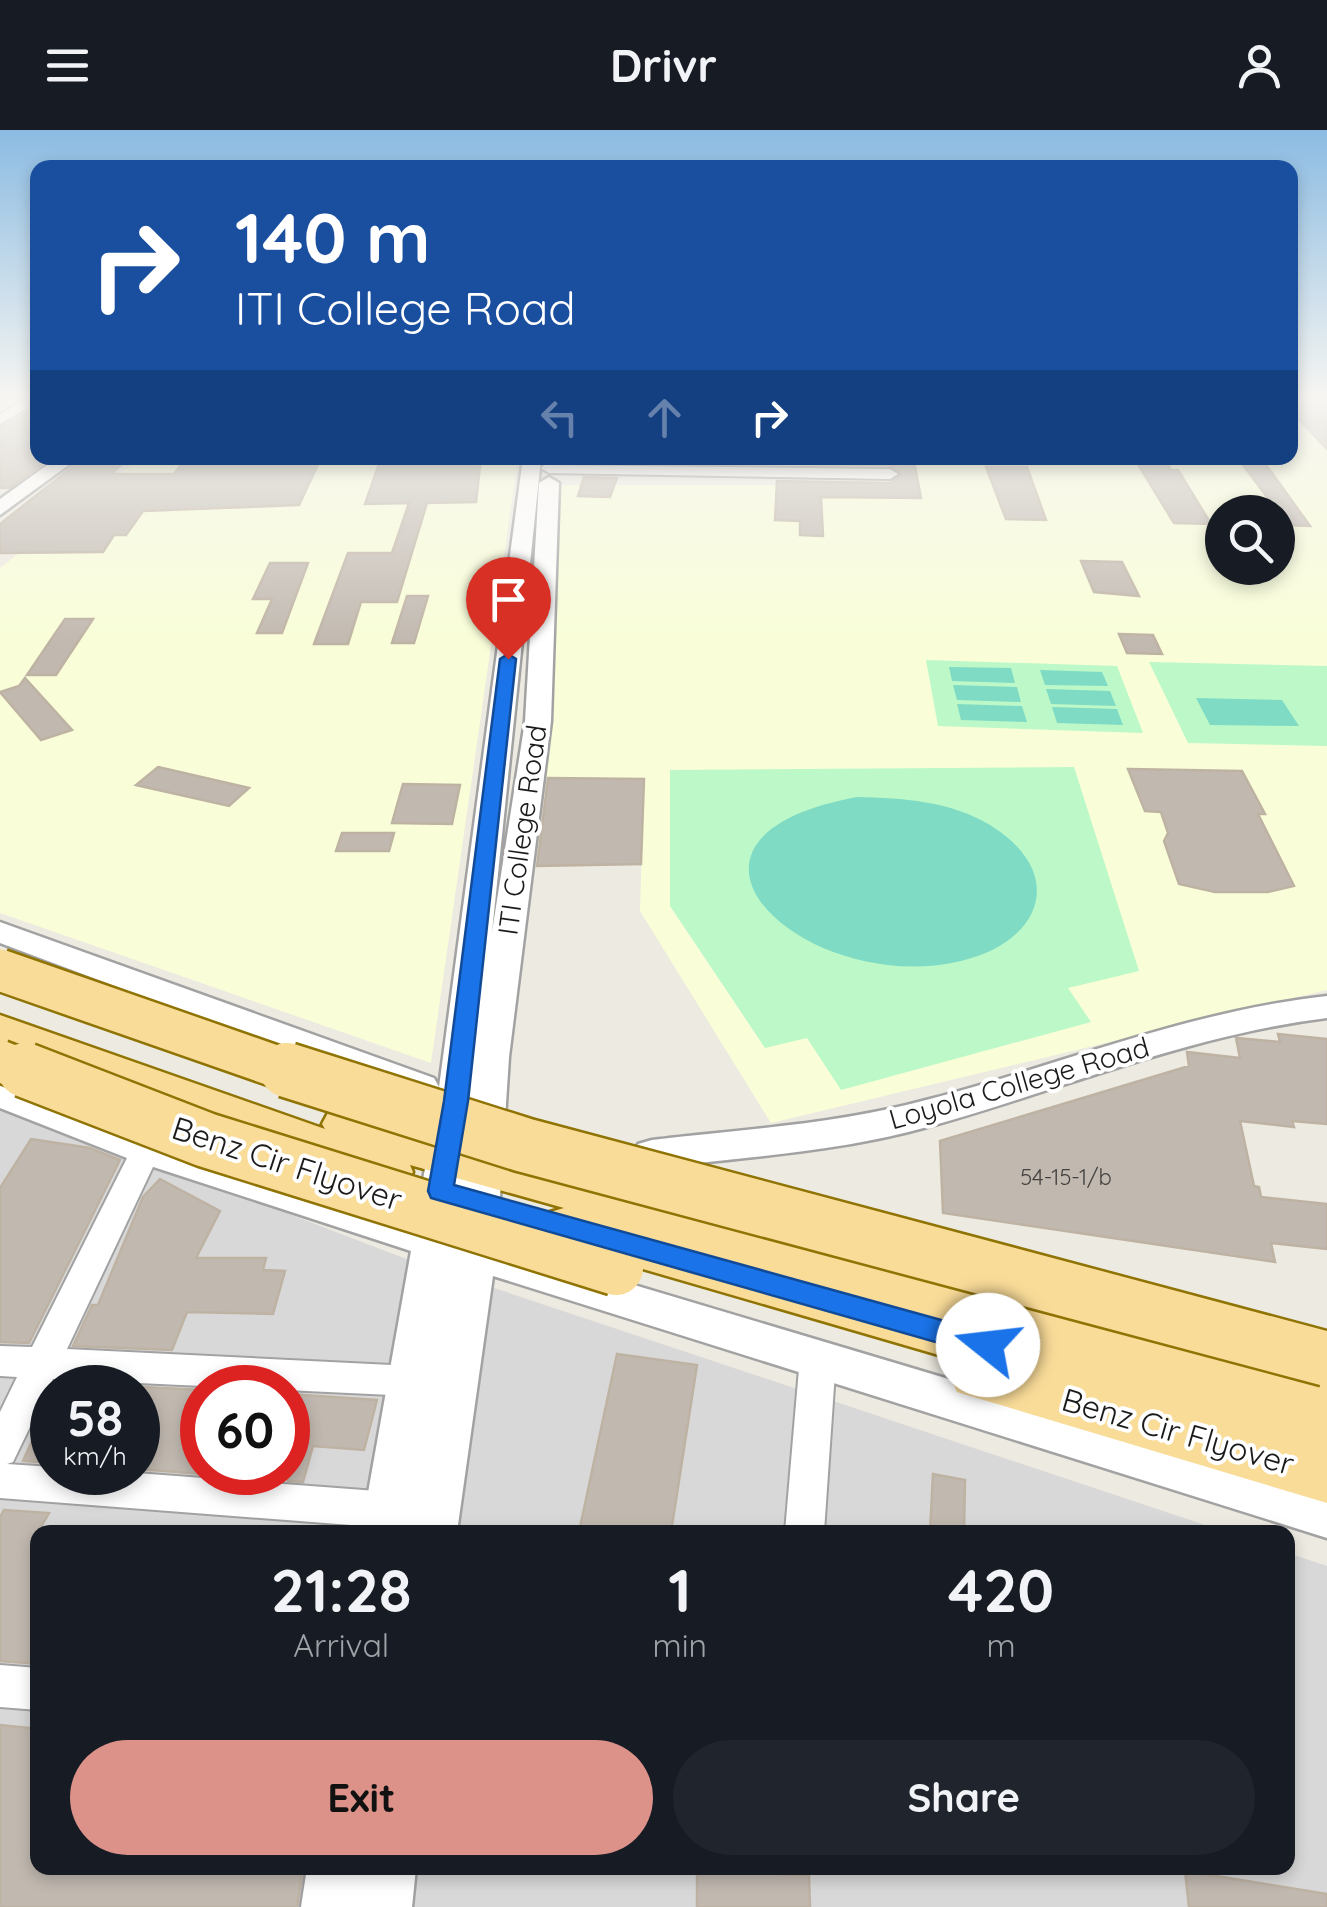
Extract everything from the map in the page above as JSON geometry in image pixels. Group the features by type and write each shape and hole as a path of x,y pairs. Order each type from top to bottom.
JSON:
{"main road":[{"path":"0,970 222,1050 506,1140 1327,1359"},
{"path":"0,1003 460,1202 843,1267 1327,1391"},
{"path":"0,1030 460,1202 1327,1441"},
{"name":"Benz Cir Flyover","path":"0,1061 206,1140 616,1268 1327,1475"}],"street":[{"path":"0,509 43,478"},
{"name":"ITI College Road","path":"460,1202 472,1105 491,1057 538,721 548,568 545,478"},
{"path":"0,932 472,1105 1327,1341"},
{"name":"Loyola College Road","path":"652,1154 828,1132 926,1114 1224,1024 1326,1006"},
{"path":"0,1093 146,1150 460,1202 818,1358 1327,1515"},
{"name":"ITI College Road","path":"460,1202 472,1105"},
{"path":"0,1450 146,1150"},
{"path":"0,1480 388,1521 412,1381 460,1202"},
{"path":"433,1525 460,1202"},
{"path":"805,1525 818,1358"},
{"path":"0,1361 412,1381"},
{"path":"0,1686 30,1688"},
{"path":"331,1907 336,1875"},
{"path":"382,1907 386,1875"}],"shaded area":[{"path":"115,478 515,478 431,1063 0,913 0,568"},
{"path":"908,478 1327,478 1327,990 771,1123 640,911 644,780 537,778 559,485 910,485"},
{"path":"926,660 1117,666 1143,733 938,726"},
{"path":"1149,662 1327,666 1327,746 1188,743"},
{"path":"1074,767 1139,971 1068,988 1091,1022 841,1090 807,1038 765,1048 670,906 670,770"},
{"path":"0,1103 401,1257 1205,1525 30,1525 30,1875 1295,1875 1295,1555 1327,1566 1327,1907 0,1907"}],"green space":[{"path":"949,667 1011,668 1015,683 952,681"},
{"path":"1040,670 1102,672 1108,686 1045,685"},
{"path":"953,685 1017,687 1021,702 957,700"},
{"path":"1046,689 1110,691 1116,706 1051,704"},
{"path":"1196,698 1282,700 1299,726 1210,725"},
{"path":"957,704 1022,706 1027,722 961,720"},
{"path":"1052,707 1117,709 1123,725 1057,723"},
{"path":"857,797 942,806 990,825 1014,844 1030,864 1036,884 1035,904 1026,922 989,952 961,961 903,966 848,957 801,936 766,909 750,877 756,846 790,818"}],"building":[{"path":"0,478 23,478 9,488 0,488"},
{"path":"59,478 312,478 299,505 143,511 126,535 114,535 103,552 0,553 0,524"},
{"path":"374,478 479,478 476,502 427,503 397,602 361,602 348,644 314,644 348,553 392,553 409,503 365,504"},
{"path":"584,478 617,478 610,497 578,496"},
{"path":"898,478 917,478 921,498 821,497 823,536 800,535 800,521 775,520 777,481 890,483"},
{"path":"990,478 1031,478 1046,520 1006,519"},
{"path":"1146,478 1183,478 1205,514 1205,524 1174,523"},
{"path":"1253,478 1275,478 1288,495 1265,495"},
{"path":"1295,505 1310,526 1295,526"},
{"path":"1081,561 1122,562 1139,596 1094,592"},
{"path":"270,563 308,563 282,633 257,633 272,599 253,599"},
{"path":"407,596 428,596 414,643 392,643"},
{"path":"65,619 93,619 56,675 27,675"},
{"path":"1119,634 1153,635 1162,654 1127,653"},
{"path":"25,678 72,730 41,740 0,692 19,686"},
{"path":"158,767 249,788 229,806 136,785"},
{"path":"1128,769 1242,771 1265,814 1258,814 1294,886 1268,892 1215,892 1179,884 1164,841 1168,833 1161,812 1145,811"},
{"path":"548,778 644,779 641,864 537,866"},
{"path":"403,784 460,785 452,824 392,823"},
{"path":"342,833 394,833 389,851 336,851"},
{"path":"1278,1034 1327,1039 1327,1124 1292,1121 1294,1127 1240,1121 1254,1186 1259,1187 1261,1197 1327,1204 1327,1249 1271,1243 1275,1262 943,1213 940,1141 1189,1066 1187,1052 1240,1058 1236,1038 1280,1042"},
{"path":"31,1139 90,1148 120,1160 29,1343 0,1342 0,1188"},
{"path":"160,1179 220,1211 196,1258 266,1258 263,1270 285,1271 273,1314 187,1312 172,1350 73,1346 92,1305 98,1305 143,1197"},
{"path":"617,1354 697,1365 672,1525 580,1525"},
{"path":"160,1388 180,1389 180,1472 160,1471"},
{"path":"310,1395 377,1400 364,1450 313,1446 310,1457"},
{"path":"933,1474 965,1480 964,1525 930,1525"},
{"path":"4,1510 49,1513 42,1525 30,1525 30,1663 0,1661 0,1517"},
{"path":"0,1725 30,1728 30,1875 302,1875 297,1907 0,1907"},
{"path":"697,1875 809,1875 810,1907 697,1907"},
{"path":"1185,1875 1210,1875 1327,1894 1327,1907 1189,1907"}],"route":[{"path":"508,659 456,1101 440,1191 988,1345"}]}
